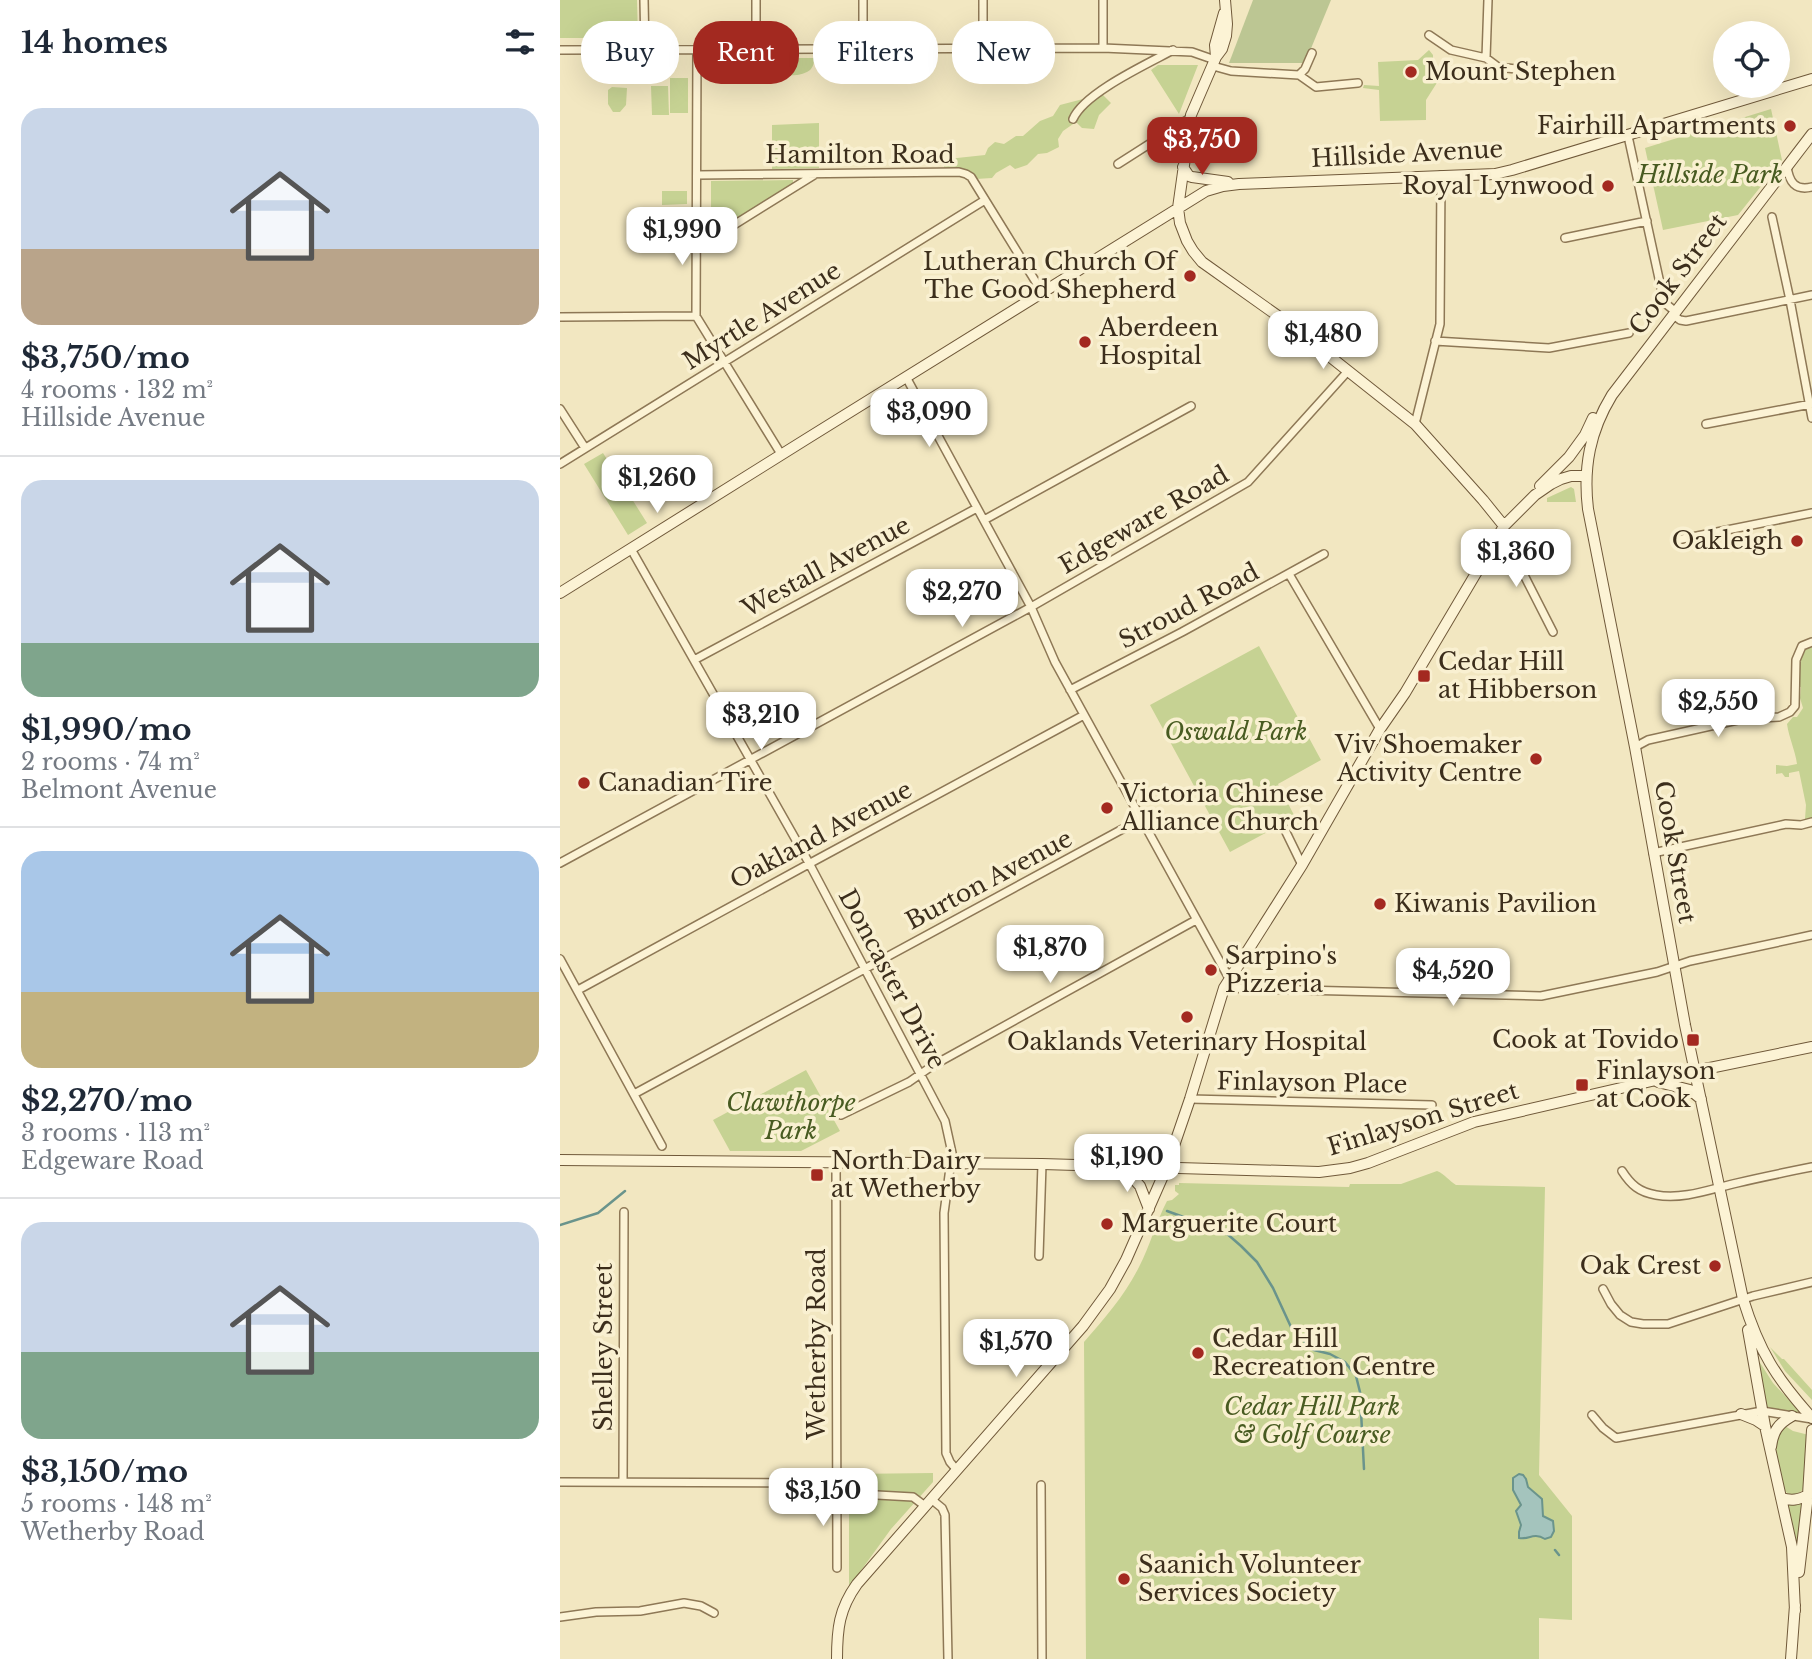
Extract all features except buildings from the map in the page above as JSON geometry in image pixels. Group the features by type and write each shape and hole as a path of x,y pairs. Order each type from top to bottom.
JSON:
{"street":[{"path":"644,0 644,21"},
{"path":"756,0 756,21"},
{"path":"863,0 863,21"},
{"path":"983,0 983,21"},
{"path":"1103,0 1103,48"},
{"path":"1225,0 1226,36 1190,118 1182,167 1178,208 1180,223 1192,251 1202,262 1285,321 1415,424 1483,499 1502,530 1553,632"},
{"path":"1486,58 1488,0"},
{"path":"1429,35 1451,51 1486,58 1499,67 1538,69"},
{"path":"1055,48 1192,52 1231,71 1300,75 1316,87 1358,83"},
{"path":"560,50 581,50"},
{"path":"1073,119 1085,103 1123,77 1173,50"},
{"path":"1300,75 1312,53"},
{"name":"Hillside Avenue","path":"560,593 1206,191 1239,184 1495,174 1812,79"},
{"path":"697,84 696,316 781,454"},
{"path":"1118,164 1190,118"},
{"name":"Cook Street","path":"1812,134 1612,395 1594,431 1586,476 1588,509 1674,966 1743,1299 1766,1358 1777,1376 1812,1418"},
{"path":"1628,136 1663,298 1675,313 1686,321 1812,295"},
{"path":"1787,166 1791,180 1799,188 1812,187"},
{"path":"1182,167 1192,177 1239,184"},
{"name":"Hamilton Road","path":"697,175 959,172 971,177 1042,292"},
{"path":"697,248 815,175"},
{"path":"1415,424 1440,324 1441,175"},
{"name":"Myrtle Avenue","path":"560,464 985,200"},
{"path":"1772,217 1812,418"},
{"path":"1565,238 1647,221"},
{"path":"560,317 696,316"},
{"path":"1436,341 1549,348 1629,333"},
{"name":"Edgeware Road","path":"560,863 1031,607 1248,482 1348,371"},
{"path":"906,377 1031,607 1055,662 1196,920 1227,984"},
{"path":"837,1659 837,1633 849,1595 1090,1316 1110,1289 1166,1169 1227,984 1502,530 1576,448 1602,400 1612,395"},
{"path":"1706,424 1810,404"},
{"path":"984,520 1191,406"},
{"path":"560,409 585,448"},
{"path":"1535,495 1560,479 1586,476"},
{"name":"Westall Avenue","path":"694,660 977,508"},
{"path":"1677,540 1812,513"},
{"name":"Doncaster Drive","path":"631,549 809,863 948,1129 951,1163 944,1213 946,1453 956,1469"},
{"name":"Stroud Road","path":"1070,690 1324,554"},
{"path":"1289,573 1380,729"},
{"path":"1634,747 1647,740 1742,719 1779,717 1790,712 1795,705 1797,660 1802,646 1812,642"},
{"name":"Oakland Avenue","path":"578,990 1084,715"},
{"name":"Burton Avenue","path":"634,1094 1141,819"},
{"path":"1653,853 1786,824 1801,825 1812,822"},
{"path":"1284,828 1302,864"},
{"path":"841,1115 909,1082 932,1066 1196,920"},
{"path":"1227,984 1541,996 1812,935"},
{"path":"560,959 662,1146"},
{"name":"Finlayson Street","path":"560,1160 1042,1164 1308,1172 1350,1168 1384,1158 1474,1122 1812,1047"},
{"path":"1654,1081 1690,1090 1701,1099"},
{"name":"Finlayson Place","path":"1190,1099 1432,1105"},
{"name":"Wetherby Road","path":"836,1162 837,1568"},
{"path":"1039,1256 1042,1164"},
{"path":"1123,1167 1140,1186 1149,1209"},
{"path":"1622,1171 1632,1185 1644,1192 1682,1195 1812,1167"},
{"name":"Shelley Street","path":"623,1482 624,1212"},
{"path":"1603,1289 1620,1315 1631,1322 1668,1324 1743,1299 1812,1282"},
{"path":"1743,1299 1762,1411 1793,1560 1794,1611"},
{"path":"1592,1415 1616,1438 1762,1411 1812,1418"},
{"path":"1741,1414 1765,1426"},
{"path":"1770,1451 1776,1428 1792,1416"},
{"path":"1791,1659 1812,1430"},
{"path":"560,1482 808,1482 872,1496 913,1497 942,1508 945,1515 948,1659"},
{"path":"1041,1485 1042,1659"},
{"path":"1781,1498 1800,1500 1808,1494"},
{"path":"560,1618 596,1612 640,1611 684,1603 701,1606 714,1614"}],"green space":[{"path":"560,0 637,0 638,21 581,21 581,38 560,38"},
{"path":"1253,0 1331,0 1305,63 1229,63"},
{"path":"1429,50 1433,55 1433,69 1445,70 1426,100 1426,120 1380,121 1379,90 1363,88 1364,85 1379,86 1378,62 1418,60"},
{"path":"799,58 813,58 812,68 799,74"},
{"path":"1158,65 1198,65 1179,114 1151,70"},
{"path":"679,78 688,78 688,113 670,113 670,84 679,84"},
{"path":"651,86 668,86 669,115 652,115"},
{"path":"612,87 627,88 626,105 620,112 613,112 608,104 608,90"},
{"path":"1102,94 1111,103 1099,115 1094,129 1082,128 1076,122 1063,131 1058,139 1059,147 1038,154 1027,165 1015,169 1010,165 992,178 976,179 944,171 944,162 985,155 995,142 1004,144 1016,136 1023,136 1040,121 1053,116 1060,105"},
{"name":"Hillside Park","path":"1771,109 1782,160 1738,215 1663,230 1645,148"},
{"path":"819,123 819,168 772,169 772,125"},
{"path":"793,180 793,185 711,237 711,181"},
{"path":"662,191 687,191 687,204 662,205"},
{"path":"643,216 685,217 685,233 643,227"},
{"path":"603,453 647,523 628,535 584,464"},
{"path":"1571,487 1574,489 1576,502 1547,502 1547,498"},
{"path":"1810,639 1812,820 1807,821 1799,771 1789,773 1789,777 1785,777 1782,773 1776,774 1776,765 1797,764 1787,724 1793,717 1797,717 1803,708 1799,671 1802,654"},
{"name":"Oswald Park","path":"1259,646 1321,760 1278,784 1295,817 1230,852 1150,705"},
{"name":"Clawthorpe Park","path":"806,1070 840,1131 801,1151 730,1151 713,1120"},
{"name":"Cedar Hill Park & Golf Course","path":"1437,1171 1456,1185 1545,1187 1539,1475 1572,1516 1572,1620 1539,1618 1539,1659 1086,1659 1084,1342 1114,1306 1133,1277 1167,1201 1179,1194 1175,1191 1175,1185 1349,1187 1350,1184 1401,1184"},
{"path":"1770,1347 1812,1390 1812,1400 1785,1371"},
{"path":"1757,1358 1773,1383 1802,1414 1766,1409"},
{"path":"1785,1426 1809,1435 1804,1489 1796,1495 1788,1494 1784,1489 1777,1463 1777,1441"},
{"path":"933,1473 933,1482 891,1529 849,1587 849,1474"},
{"path":"1803,1503 1797,1552 1787,1504"}],"water":[{"path":"1519,1474 1523,1475 1528,1487 1542,1499 1543,1516 1553,1521 1554,1531 1551,1537 1519,1538 1521,1525 1516,1511 1521,1505 1513,1490 1513,1478"}],"waterway":[{"path":"560,1225 598,1213 625,1191"},
{"path":"1167,1211 1225,1232 1257,1262 1273,1288 1291,1327 1302,1336 1306,1345 1345,1362 1356,1376 1360,1392 1364,1469"},
{"path":"1555,1550 1559,1555"}],"place":[{"name":"Mount Stephen","path":"1411,72"},
{"name":"Fairhill Apartments","path":"1790,126"},
{"name":"Royal Lynwood","path":"1608,186"},
{"name":"Lutheran Church Of The Good Shepherd","path":"1190,276"},
{"name":"Aberdeen Hospital","path":"1085,342"},
{"name":"Oakleigh","path":"1797,541"},
{"name":"Cedar Hill at Hibberson","path":"1424,676"},
{"name":"Viv Shoemaker Activity Centre","path":"1536,759"},
{"name":"Canadian Tire","path":"584,783"},
{"name":"Victoria Chinese Alliance Church","path":"1107,808"},
{"name":"Kiwanis Pavilion","path":"1380,904"},
{"name":"Sarpino's Pizzeria","path":"1211,970"},
{"name":"Oaklands Veterinary Hospital","path":"1187,1017"},
{"name":"Cook at Tovido","path":"1693,1040"},
{"name":"Finlayson at Cook","path":"1582,1085"},
{"name":"North Dairy at Wetherby","path":"817,1175"},
{"name":"Marguerite Court","path":"1107,1224"},
{"name":"Oak Crest","path":"1715,1266"},
{"name":"Cedar Hill Recreation Centre","path":"1198,1353"},
{"name":"Saanich Volunteer Services Society","path":"1124,1579"}]}
